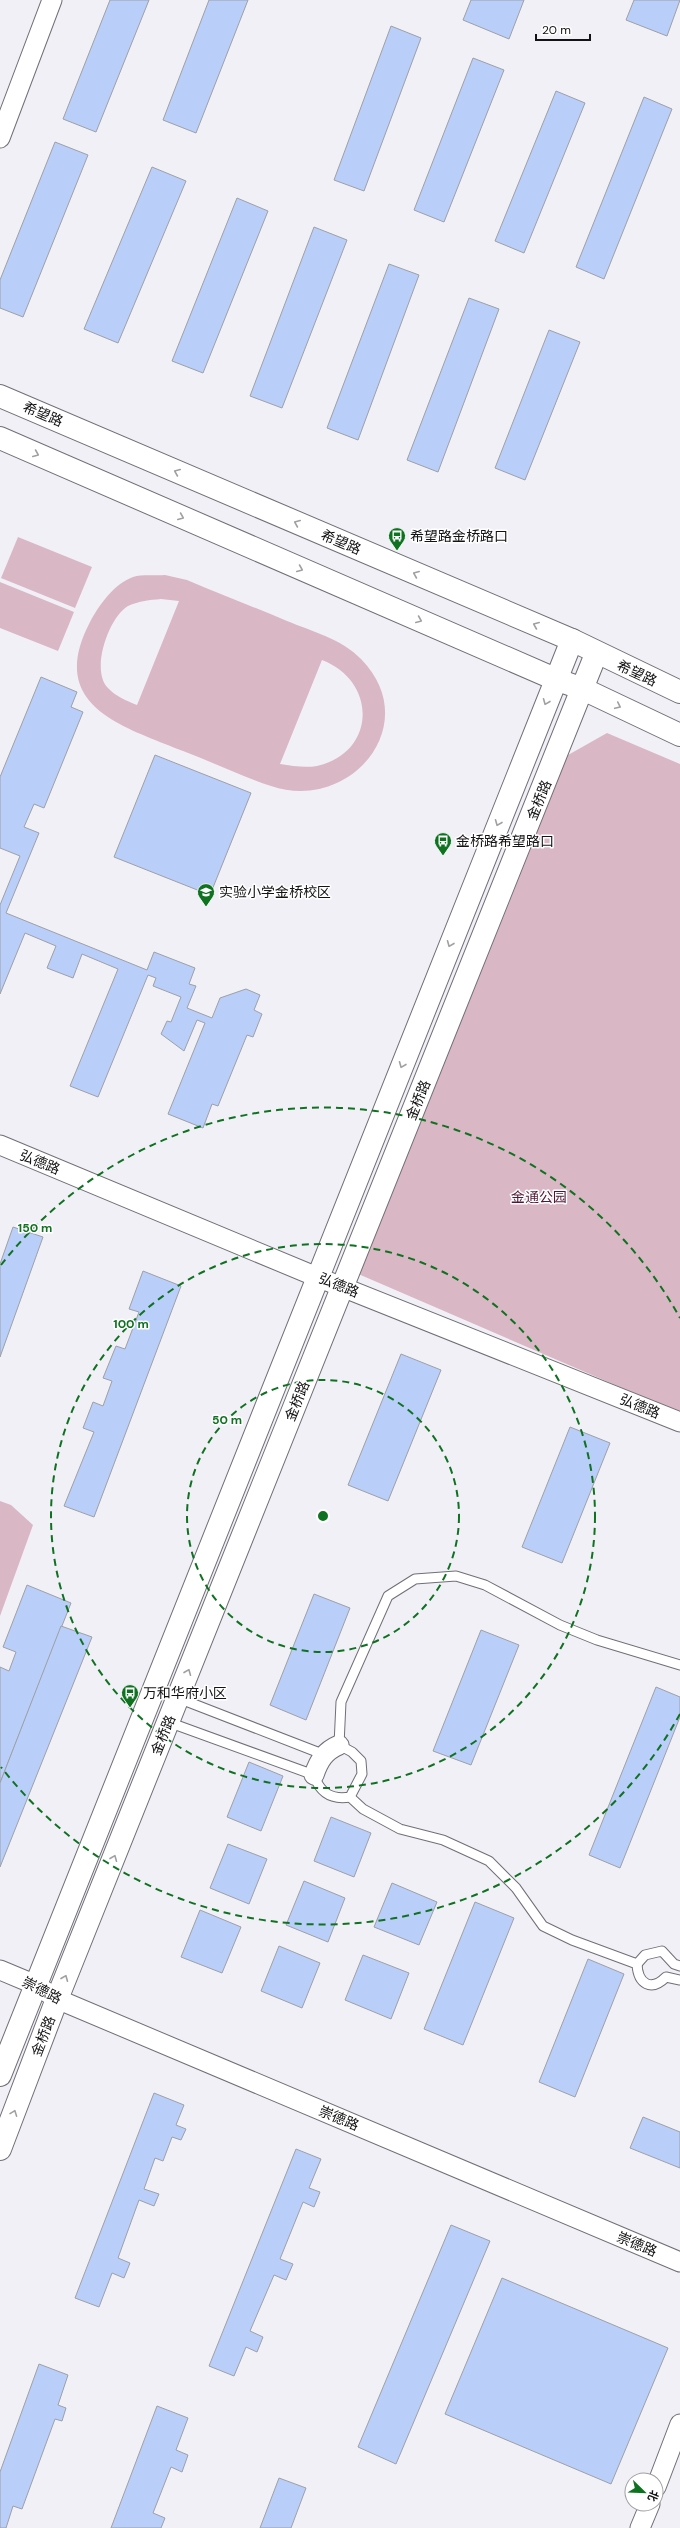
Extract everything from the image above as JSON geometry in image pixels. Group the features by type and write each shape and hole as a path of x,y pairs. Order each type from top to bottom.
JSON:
{"street":[{"path":"0,138 52,0"},
{"name":"希望路","path":"0,396 572,640 596,654 680,692"},
{"path":"0,438 555,679 583,689 680,734"},
{"name":"金桥路","path":"0,2075 317,1276 555,679 572,640"},
{"name":"金桥路","path":"0,2149 57,1999 596,654"},
{"name":"弘德路","path":"0,1145 317,1276 680,1422"},
{"path":"314,1775 318,1763 332,1750"},
{"name":"崇德路","path":"0,1970 36,1985 57,1999 680,2262"},
{"path":"662,2472 680,2424"},
{"path":"640,2528 647,2512"}],"lane":[{"path":"332,1750 341,1702 388,1596 415,1579 456,1576 485,1584 560,1625 597,1640 680,1666"},
{"path":"178,1698 332,1750 352,1752 361,1761 362,1774 350,1797"},
{"path":"168,1722 314,1775 318,1787 329,1795 342,1798 350,1797 363,1809 400,1829 443,1840 489,1860 516,1888 543,1926 572,1940 637,1964"},
{"path":"680,1966 674,1964 662,1952 645,1955 637,1964 637,1976 648,1985 659,1984 666,1976 680,1980"}],"green space":[{"path":"18,537 92,567 75,608 1,578"},
{"path":"165,575 187,580 326,636 345,646 361,659 379,684 385,710 381,735 370,757 351,775 327,787 300,791 271,786 137,732 115,721 97,709 84,693 77,674 79,651 90,622 113,590 126,580 137,576","holes":["161,599 179,601 137,705 125,700 108,688 103,680 101,657 109,632 114,621 121,612 128,606 140,602","322,660 340,670 353,683 360,699 363,716 359,732 351,746 337,758 312,767 280,764"]},
{"path":"0,582 74,612 58,651 0,628"},
{"name":"金通公园","path":"607,733 680,764 680,1413 356,1273 561,759"},
{"path":"0,1501 11,1505 33,1525 0,1616"}],"building":[{"path":"110,0 149,0 96,132 63,119"},
{"path":"209,0 248,0 196,133 163,120"},
{"path":"471,0 524,0 509,39 463,20"},
{"path":"634,0 680,0 667,36 626,20"},
{"path":"391,26 421,38 364,191 334,180"},
{"path":"473,58 504,70 444,222 414,210"},
{"path":"556,91 585,103 524,253 495,241"},
{"path":"644,97 672,109 604,279 576,267"},
{"path":"55,142 88,155 23,317 0,308 0,280"},
{"path":"152,167 186,181 118,343 84,329"},
{"path":"237,198 268,211 203,373 172,361"},
{"path":"314,227 347,240 282,408 250,396"},
{"path":"389,264 419,275 358,440 327,428"},
{"path":"469,298 499,309 438,472 407,460"},
{"path":"549,330 580,342 525,480 495,468"},
{"path":"41,677 77,692 71,707 83,712 44,808 34,804 24,827 39,833 6,913 147,970 154,952 195,968 189,984 196,986 187,1008 212,1018 220,998 246,989 260,995 254,1010 262,1014 253,1037 247,1035 218,1106 212,1104 203,1128 168,1114 205,1023 197,1020 184,1051 161,1034 167,1021 171,1022 181,997 153,986 156,978 148,975 98,1097 70,1086 118,969 82,954 73,978 47,968 56,946 25,933 0,994 0,905 20,856 0,848 0,777"},
{"path":"155,755 251,793 210,895 114,857"},
{"path":"13,1227 43,1237 0,1357 0,1264"},
{"path":"143,1271 181,1286 94,1517 64,1506 94,1432 83,1428 93,1402 103,1406 112,1381 103,1378 116,1346 125,1349 139,1312 129,1309"},
{"path":"401,1354 441,1370 388,1501 348,1485"},
{"path":"570,1427 610,1443 562,1563 522,1547"},
{"path":"27,1585 71,1603 0,1783 0,1667 9,1671 16,1652 3,1647"},
{"path":"314,1594 350,1608 306,1720 270,1705"},
{"path":"61,1626 92,1637 0,1867 0,1783"},
{"path":"481,1630 519,1645 471,1765 433,1751"},
{"path":"656,1687 680,1697 680,1717 620,1868 589,1855"},
{"path":"249,1762 283,1776 261,1831 227,1817"},
{"path":"331,1817 371,1833 354,1877 314,1861"},
{"path":"228,1844 267,1859 249,1904 210,1888"},
{"path":"304,1881 345,1898 328,1942 286,1925"},
{"path":"392,1883 437,1902 419,1945 374,1927"},
{"path":"475,1902 514,1918 463,2045 424,2029"},
{"path":"200,1910 241,1927 222,1973 181,1957"},
{"path":"279,1946 320,1963 302,2008 261,1991"},
{"path":"363,1955 409,1973 391,2019 345,2000"},
{"path":"588,1959 624,1974 575,2097 539,2082"},
{"path":"154,2093 184,2105 176,2125 186,2129 181,2140 172,2137 163,2161 155,2158 144,2189 159,2194 154,2206 139,2200 118,2258 130,2263 124,2278 112,2273 99,2307 75,2298"},
{"path":"643,2117 680,2132 680,2168 630,2148"},
{"path":"296,2149 321,2159 309,2188 320,2192 314,2207 303,2202 280,2259 293,2264 286,2280 274,2275 250,2331 263,2337 257,2352 246,2347 234,2376 209,2366"},
{"path":"451,2225 490,2241 396,2464 358,2447"},
{"path":"502,2278 668,2348 611,2484 445,2414"},
{"path":"39,2364 68,2375 58,2405 66,2408 62,2421 55,2419 22,2509 13,2506 6,2528 0,2528 0,2472"},
{"path":"157,2406 188,2418 176,2450 188,2455 182,2472 171,2467 153,2513 165,2518 161,2528 111,2528"},
{"path":"279,2478 306,2488 291,2528 260,2528"}],"place":[{"name":"希望路金桥路口","path":"397,551"},
{"name":"金桥路希望路口","path":"443,856"},
{"name":"实验小学金桥校区","path":"206,907"},
{"name":"万和华府小区","path":"130,1708"}]}
